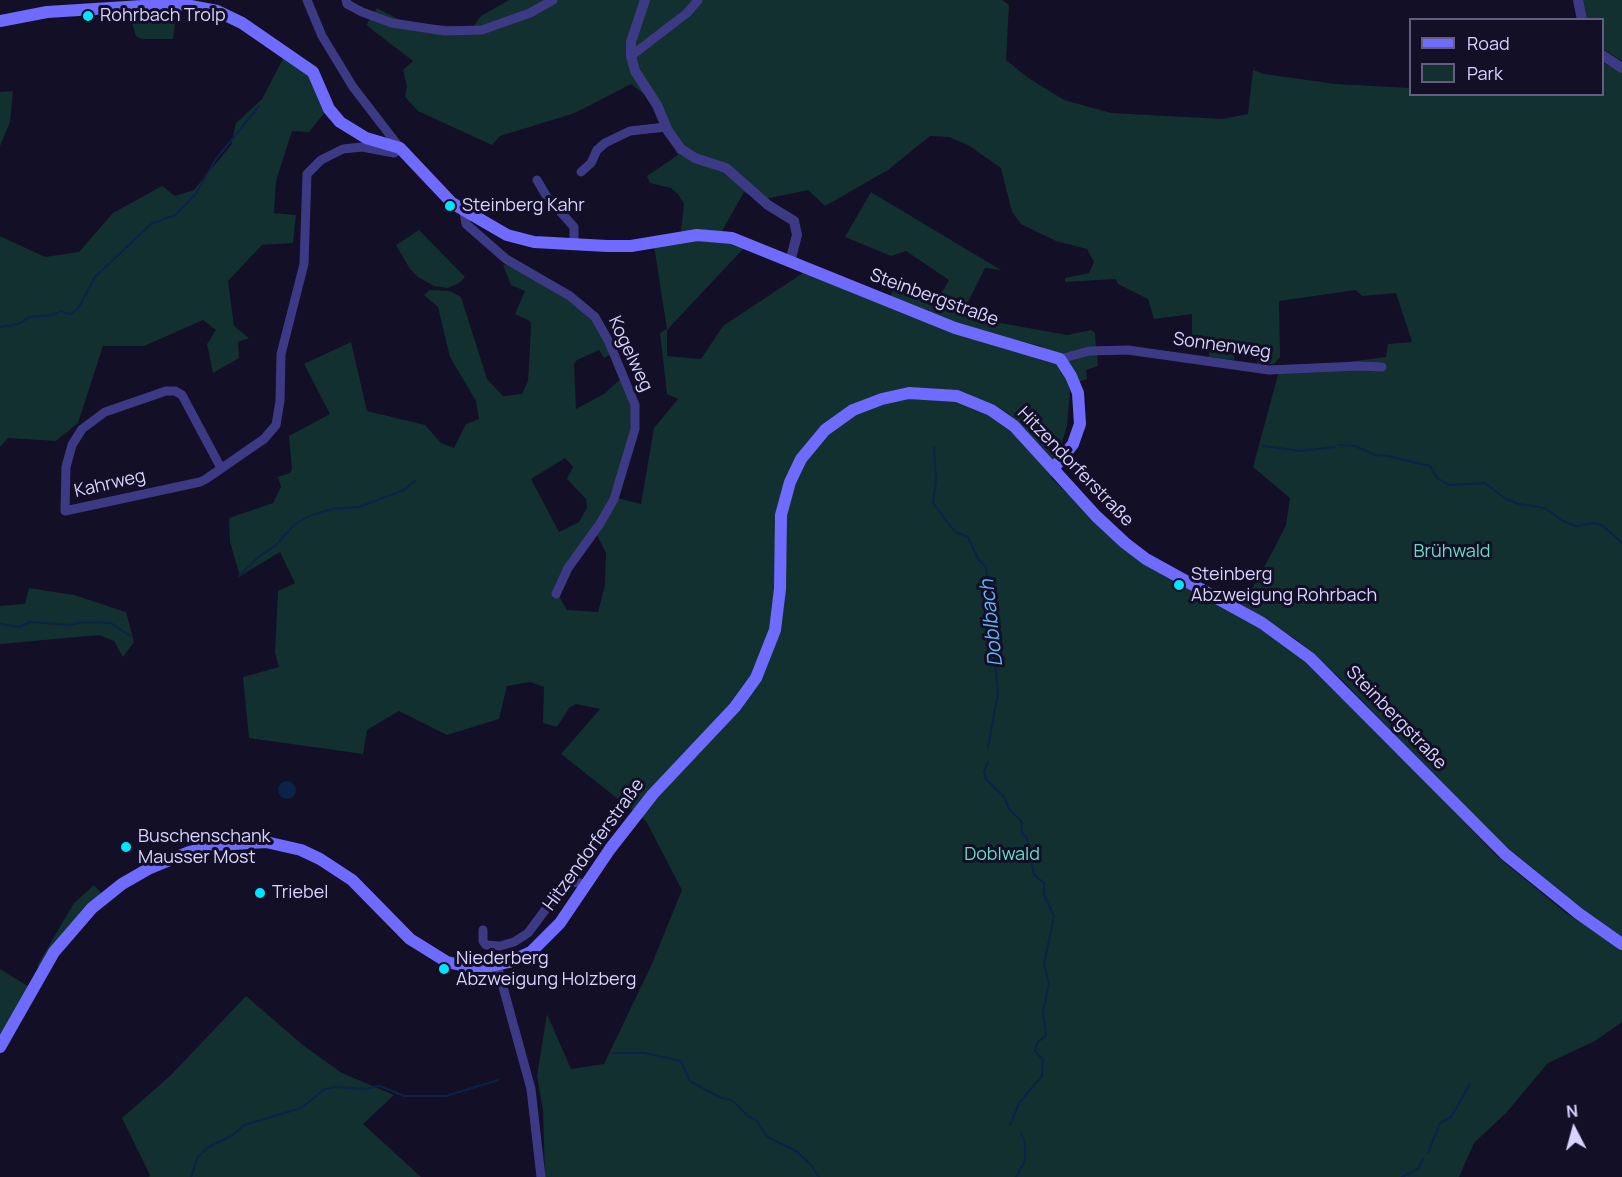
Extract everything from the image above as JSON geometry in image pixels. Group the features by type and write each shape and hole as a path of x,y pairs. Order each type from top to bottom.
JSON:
{"main road":[{"path":"2,18 47,12 158,5 208,8 242,23 309,70 319,83 329,109 340,122 366,138 400,147"},
{"name":"Steinbergstraße","path":"400,147 464,212 516,239 574,245 631,246 682,236 707,235 732,238 954,328 1060,359"},
{"path":"1054,468 1073,444 1080,424 1078,393 1060,359"},
{"name":"Hitzendorferstraße","path":"0,1047 54,952 92,908 122,884 147,869 189,852 217,845 255,842 301,850 343,873 396,927 433,955 465,966 497,965 520,957 546,939 653,794 735,707 763,664 777,618 783,506 790,482 801,459 825,430 854,410 882,399 909,393 945,394 970,401 1002,417 1024,435 1096,516 1125,543"},
{"name":"Steinbergstraße","path":"1125,543 1146,559 1262,623 1310,658 1505,854 1578,913 1622,944"}],"street":[{"path":"307,0 322,36 353,87 400,147"},
{"path":"346,0 347,4 362,12 392,22 446,31 483,30 530,13 553,0"},
{"path":"645,0 631,42 631,56 635,71 681,149 695,158 726,168 768,206 794,221 797,235 790,262"},
{"path":"631,56 687,13 698,0"},
{"path":"1578,0 1582,18"},
{"path":"1604,56 1622,68"},
{"path":"581,172 591,163 597,150 605,143 630,131 666,127"},
{"name":"Kahrweg","path":"221,468 182,395 175,391 166,391 105,412 82,429 72,445 66,467 65,511 194,484 221,468 269,435 279,417 280,354 303,268 307,174 321,160 343,149 362,147 394,153 400,147"},
{"path":"537,180 547,198 574,227 574,245"},
{"name":"Kogelweg","path":"464,212 466,224 506,259 570,296 589,311 605,333 635,405 635,429 614,499 567,568 556,594"},
{"name":"Sonnenweg","path":"1060,359 1089,351 1128,350 1269,370 1382,367"},
{"path":"483,930 483,941 486,945 500,946 514,942 528,933 563,886 573,882 586,884"},
{"path":"497,965 531,1089 541,1177"}],"green space":[{"name":"Brühwald","path":"509,0 1002,0 1009,5 1006,60 1027,77 1064,100 1111,113 1223,119 1248,114 1253,70 1264,74 1336,84 1409,88 1409,96 1604,96 1604,63 1622,72 1622,937 1567,897 1490,833 1340,678 1297,640 1240,603 1251,591 1286,525 1290,498 1253,467 1279,371 1386,357 1388,344 1412,342 1396,293 1362,296 1356,290 1279,301 1280,357 1274,364 1257,364 1259,352 1235,350 1234,360 1209,357 1210,344 1192,341 1192,314 1154,319 1148,299 1118,284 1116,279 1065,282 1065,278 1089,273 1094,262 1087,249 1056,241 1021,224 1012,212 1001,168 968,145 949,137 930,136 888,170 825,206 808,190 760,200 744,192 722,231 681,232 684,204 678,194 671,188 650,183 647,176 678,155 650,99 631,84 575,113 500,136 492,145 418,111 405,97 407,86 403,70 413,61 366,25 377,8 400,20 419,24 473,27 481,16"},
{"path":"1582,0 1622,0 1622,61 1604,50 1604,18 1585,18"},
{"path":"177,8 173,39 142,39 136,36 131,20 132,11"},
{"path":"284,57 307,71 326,111 309,132 292,131 276,181 274,213 296,215 293,243 262,245 228,281 234,326 249,338 238,342 239,358 213,373 207,344 216,330 203,320 144,346 103,346 78,423 56,441 8,438 0,447 0,236 45,257 79,252 113,213 162,186 175,196 194,190 231,145 236,123 262,99"},
{"path":"13,91 10,122 0,146 0,92"},
{"path":"871,192 1001,270 985,268 965,308 967,317 1067,335 1091,330 1095,333 1096,347 1057,355 1040,346 974,330 889,299 897,281 938,300 949,280 906,251 891,256 845,237"},
{"path":"419,230 465,277 459,283 448,288 434,286 418,277 410,269 396,245"},
{"name":"Doblwald","path":"720,239 744,248 667,330 667,356 701,359 723,326 803,273 1057,362 1067,377 1070,392 1067,426 1051,478 1128,550 1164,576 1280,638 1327,680 1497,856 1566,913 1622,949 1622,1022 1595,1041 1548,1063 1506,1113 1474,1143 1459,1177 545,1177 543,1110 537,1076 547,1014 571,1069 604,1064 651,966 682,890 646,821 561,754 600,709 576,704 569,708 557,727 543,723 544,687 530,682 507,686 499,719 447,735 399,711 367,730 363,754 249,738 243,677 279,667 275,653 278,591 295,583 280,552 240,576 230,542 229,518 273,503 281,487 278,477 290,473 292,469 289,436 330,414 304,364 351,342 367,411 425,425 441,443 454,448 466,424 479,419 476,401 450,357 438,307 424,295 430,290 450,291 461,297 487,379 503,396 522,394 528,381 531,327 530,321 515,314 525,291 511,285 503,265 509,264 569,298 598,325 610,355 604,358 599,350 577,360 574,364 576,409 604,394 623,377 635,412 615,488 552,598 559,596 567,610 598,612 605,585 606,553 596,533 617,498 641,504 654,428 678,399 667,394 660,333 667,329 654,246 674,241","holes":["565,458 573,467 567,479 586,499 587,508 579,522 559,532 531,479"]},
{"path":"1097,352 1098,366 1086,370 1087,379 1078,382 1068,361 1069,358"},
{"path":"29,588 74,595 126,612 134,642 123,657 114,641 99,635 0,644 0,606 25,604"},
{"path":"94,885 102,894 40,967 37,966 74,903"},
{"path":"0,969 29,987 0,1039"},
{"path":"246,996 304,1046 342,1073 394,1095 363,1124 421,1177 149,1177 122,1118 170,1076"}],"water":[{"path":"283,781 291,781 296,786 294,797 283,799 278,794 278,786"}],"waterway":[{"path":"0,327 19,324 29,317 54,315 60,311 70,314 78,309 95,277 151,224 175,215 195,195 216,159 259,106"},
{"path":"1338,445 1355,446 1375,455 1430,466 1437,478 1449,485 1485,483 1506,499 1519,504 1545,508 1563,521 1576,526 1595,523 1603,526 1622,543"},
{"path":"1263,446 1301,451 1335,447"},
{"name":"Doblbach","path":"934,447 936,480 933,503 955,532 968,537 978,559 986,567 988,583 994,594 993,610 997,620 992,631 998,693 988,748"},
{"path":"239,576 257,558 276,545 295,524 307,517 331,509 359,507 404,490 416,480"},
{"path":"0,624 20,627 30,622 70,625 83,622 111,623 130,636"},
{"name":"Doblbach","path":"988,762 984,772 986,779 1004,797 1010,810 1022,822 1021,832 1027,838 1034,875 1044,883 1044,895 1054,916 1044,964 1049,984 1043,1012 1046,1035 1037,1043 1035,1051 1043,1060 1042,1076 1019,1103 1010,1125"},
{"path":"613,1053 644,1053 681,1061 690,1081 721,1098 732,1100 748,1116 756,1120 767,1137 796,1151 811,1165 819,1177"},
{"path":"191,1177 198,1157 207,1148 233,1135 244,1125 301,1108 325,1089 336,1087 365,1089 380,1086 404,1096 446,1096 498,1080"},
{"path":"1428,1153 1440,1123 1451,1117 1470,1084"},
{"name":"Doblbach","path":"1016,1177 1025,1161 1025,1143 1021,1133"},
{"path":"1402,1177 1418,1169 1423,1159"}],"place":[{"name":"Rohrbach Trolp","path":"88,16"},
{"name":"Steinberg Kahr","path":"450,206"},
{"name":"Steinberg Abzweigung Rohrbach","path":"1179,585"},
{"name":"Buschenschank Mausser Most","path":"126,847"},
{"name":"Triebel","path":"260,893"},
{"name":"Niederberg Abzweigung Holzberg","path":"444,969"}]}
